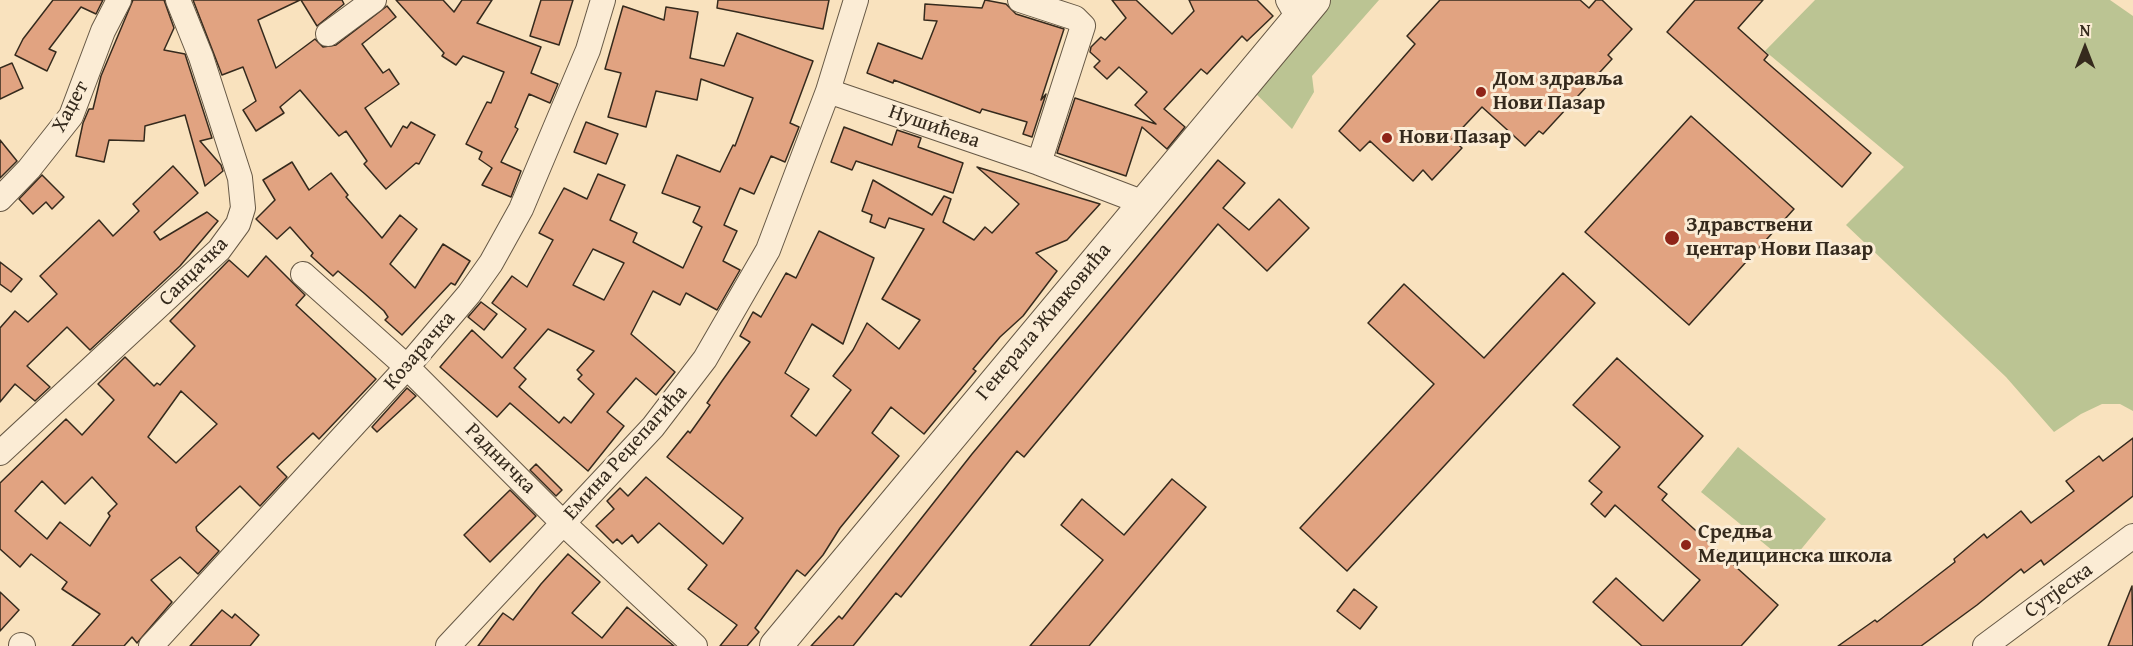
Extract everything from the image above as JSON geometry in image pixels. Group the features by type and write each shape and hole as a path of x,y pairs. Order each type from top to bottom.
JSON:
{"street":[{"name":"Хаџет","path":"0,199 35,162 71,116 103,31 119,0"},
{"name":"Санџачка","path":"0,453 219,250 238,224 243,208 240,178 201,57 178,0"},
{"path":"328,34 374,0"},
{"name":"Козарачка","path":"151,646 406,367 469,294 507,236 567,102 588,50 603,0"},
{"name":"Емина Реџепагића","path":"448,646 653,428 690,382 723,330 768,250 828,91 856,0"},
{"path":"1020,0 1075,18 1083,26 1040,163"},
{"name":"Генерала Живковића","path":"776,646 1144,203 1228,106 1300,6"},
{"name":"Нушићева","path":"828,91 1040,163 1144,203"},
{"name":"Радничка","path":"303,274 406,367 563,523 695,646"},
{"name":"Сутјеска","path":"1985,646 2133,536"}],"green space":[{"path":"1314,0 1379,0 1312,76 1314,92 1292,129 1246,84"},
{"path":"1815,0 2110,0 2133,16 2133,411 2120,404 2102,404 2081,414 2054,432 2006,377 1846,225 1904,167 1765,51"},
{"path":"1738,447 1826,519 1789,564 1701,492"}],"building":[{"path":"53,0 103,0 96,14 81,7 49,49 56,52 47,71 15,55 23,39"},
{"path":"133,0 164,0 174,28 164,50 185,54 212,138 200,141 221,165 223,171 205,186 185,115 145,126 144,141 109,140 104,162 76,156 83,123 89,109 93,109 101,76"},
{"path":"193,0 300,0 258,20 276,68 315,39 323,47 336,45 387,6 396,17 362,44 383,73 389,69 399,84 365,108 391,147 403,126 407,128 411,122 435,135 419,164 416,163 386,189 364,164 367,161 346,131 339,136 300,90 280,107 284,113 256,131 243,110 256,101 243,67 222,75"},
{"path":"301,0 342,0 344,4 317,26"},
{"path":"396,0 443,0 454,12 462,0 492,0 477,23 541,47 531,73 558,84 550,103 529,94 515,127 518,129 501,162 521,171 511,197 482,185 492,168 479,159 482,152 466,144 487,102 491,103 504,72 463,56 456,65 442,56 444,53"},
{"path":"541,0 573,0 559,45 530,36"},
{"path":"718,0 829,0 823,29 717,8"},
{"path":"985,0 1006,4 1016,14 1064,29 1041,100 1046,94 1032,137 1023,134 1027,122 982,109 980,113 894,80 893,83 867,73 878,43 922,59 937,21 924,20 925,4 982,8"},
{"path":"1112,0 1136,0 1172,34 1194,11 1189,0 1257,0 1273,16 1247,41 1242,36 1207,74 1201,69 1164,109 1185,127 1167,149 1142,127 1126,176 1057,153 1075,98 1156,124 1135,105 1147,92 1119,67 1107,79 1094,67 1100,61 1090,52 1091,47 1101,37 1105,40 1126,18"},
{"name":"Дом здравља Нови Пазар","path":"1440,0 1580,0 1589,8 1596,0 1602,0 1632,29 1608,55 1612,59 1543,134 1539,131 1525,146 1482,107 1452,139 1462,148 1432,180 1423,170 1413,181 1370,141 1360,151 1339,131 1415,44 1407,36"},
{"path":"1695,0 1763,0 1738,28 1768,55 1764,60 1871,153 1842,187 1667,32"},
{"path":"623,6 664,20 666,7 698,12 690,58 724,66 737,33 813,61 790,123 799,127 785,162 771,156 754,194 740,188 724,225 737,231 723,261 740,270 717,310 686,293 680,305 653,291 631,334 675,372 656,395 636,378 607,412 624,426 588,471 510,403 497,417 440,367 472,330 502,358 526,329 492,303 512,276 527,287 553,240 539,233 564,188 587,199 598,174 625,185 610,220 637,233 633,242 683,268 702,227 693,222 700,207 662,193 677,155 720,172 733,145 735,146 753,98 701,79 697,100 656,91 646,127 608,117 621,73 605,69","holes":["593,249 624,263 604,300 573,285","548,329 594,351 577,370 582,375 578,379 594,394 571,423 564,417 559,423 519,387 526,379 514,368"]},
{"path":"12,63 23,88 0,99 0,68"},
{"path":"1691,116 1794,209 1689,325 1585,232"},
{"path":"586,122 618,134 606,164 574,152"},
{"path":"844,127 892,145 897,130 921,138 918,147 963,163 953,193 856,161 852,170 831,162"},
{"path":"0,140 17,161 0,178"},
{"path":"1218,160 1245,183 1223,208 1249,230 1279,199 1309,228 1267,271 1218,224 1024,457 1017,451 901,597 896,593 853,646 811,646 839,616 842,619 972,454"},
{"path":"292,162 309,190 331,173 348,195 346,197 382,238 400,215 417,229 390,264 415,288 443,244 470,261 455,285 451,283 402,335 385,320 388,317 384,311 365,294 338,271 333,276 311,256 313,253 290,227 277,239 256,219 275,200 263,180"},
{"path":"173,166 198,193 154,232 160,240 207,212 218,221 180,266 90,350 67,327 27,366 50,387 35,401 15,384 0,402 0,328 15,311 28,322 57,294 40,276 99,220 113,236 139,211 133,204"},
{"path":"977,167 1100,204 1067,240 1036,253 1057,271 1023,316 1000,337 973,369 976,371 924,434 891,407 872,433 899,456 840,528 823,555 805,576 797,570 755,628 759,632 747,646 720,646 737,625 688,589 707,565 659,523 638,543 632,535 622,544 617,539 613,543 596,526 614,509 607,501 620,488 628,496 646,477 723,544 743,518 667,457 688,431 690,433 710,405 707,403 750,342 740,336 753,312 761,317 786,273 796,278 819,231 874,258 843,344 812,324 785,373 809,389 791,416 816,436 851,390 833,376 853,350 867,323 899,349 920,320 882,299 924,229 889,218 885,228 870,222 872,215 862,211 873,180 932,215 944,196 951,199 943,222 974,240 985,227 992,233 1019,204"},
{"path":"42,175 64,197 52,209 46,202 33,214 19,199"},
{"path":"266,256 305,295 296,305 376,379 319,439 313,433 277,467 287,477 260,506 240,486 196,527 197,531 219,551 198,574 180,557 151,580 172,602 137,643 132,637 124,646 72,646 100,614 62,589 67,582 31,554 20,567 0,549 0,483 66,419 82,435 114,400 98,384 125,357 154,386 157,383 160,385 195,346 170,321 229,260 248,277","holes":["181,391 217,424 176,463 148,437","92,477 117,504 108,513 110,516 90,546 60,522 47,539 15,511 42,481 65,504"]},
{"path":"0,262 22,279 11,292 0,284"},
{"path":"1563,273 1595,303 1347,571 1300,528 1434,384 1368,323 1404,284 1484,358"},
{"path":"481,302 497,314 484,330 468,317"},
{"name":"Средња Медицинска школа","path":"1617,358 1703,436 1658,487 1667,494 1662,500 1778,605 1741,646 1642,646 1593,602 1616,578 1663,621 1700,580 1615,505 1605,517 1591,504 1602,492 1589,481 1620,447 1573,405"},
{"path":"407,388 416,396 377,432 372,427"},
{"path":"2133,438 2133,496 2044,565 2041,560 2024,573 2021,569 1921,646 1838,646 1875,620 1877,622 1955,562 1954,559 1984,534 1987,538 2021,511 2031,523 2074,491 2066,481 2099,456 2103,461"},
{"path":"536,464 562,490 556,496 530,470"},
{"path":"1172,479 1206,507 1089,646 1030,646 1103,560 1061,525 1082,499 1124,535"},
{"path":"510,490 536,516 490,562 464,535"},
{"path":"568,554 600,582 572,613 602,638 627,607 674,646 478,646 503,613 513,620"},
{"path":"2132,586 2133,646 2108,646"},
{"path":"1354,589 1377,607 1360,629 1337,611"},
{"path":"0,592 19,610 0,631"},
{"path":"222,610 232,618 235,614 259,635 250,646 190,646"}],"place":[{"name":"Дом здравља Нови Пазар","path":"1481,92"},
{"name":"Нови Пазар","path":"1387,138"},
{"name":"Здравствени центар Нови Пазар","path":"1672,238"},
{"name":"Средња Медицинска школа","path":"1686,545"}]}
